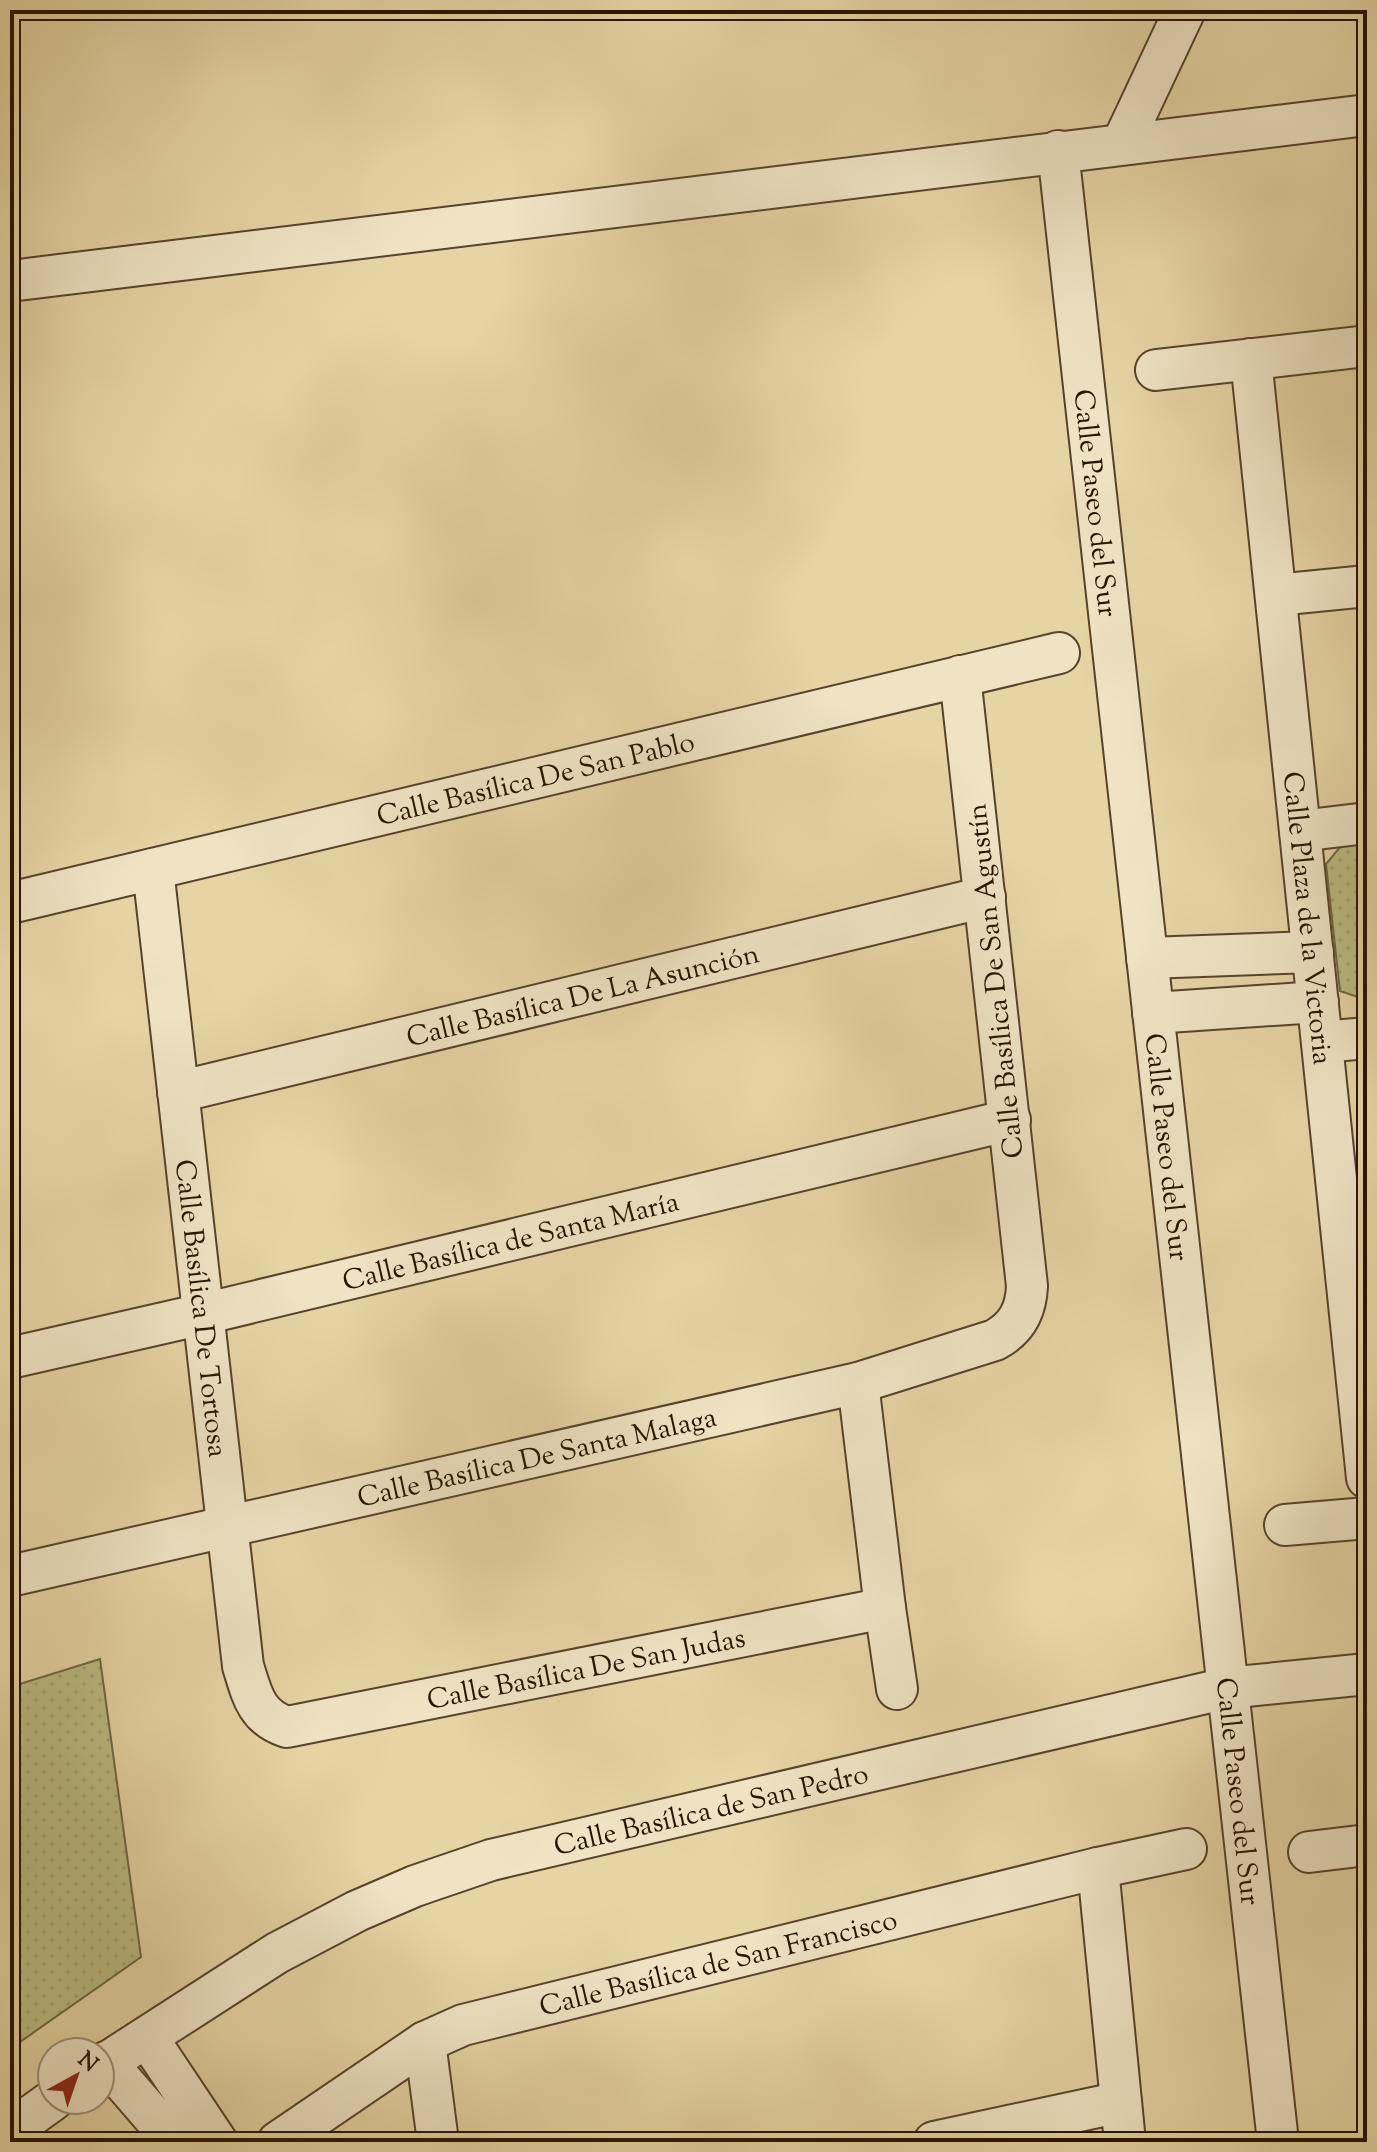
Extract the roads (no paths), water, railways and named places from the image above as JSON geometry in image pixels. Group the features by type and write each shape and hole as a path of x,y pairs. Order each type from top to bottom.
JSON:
{"street":[{"path":"1122,144 1185,10"},
{"path":"10,281 1367,115"},
{"name":"Calle Paseo del Sur","path":"1058,151 1278,2142"},
{"path":"1156,370 1367,346"},
{"name":"Calle Plaza de la Victoria","path":"1251,359 1322,1042 1357,1281 1367,1478"},
{"path":"1276,595 1367,586"},
{"name":"Calle Basílica De San Pablo","path":"10,903 1059,653"},
{"name":"Calle Basílica De San Agustín","path":"960,676 1027,1286"},
{"path":"1300,831 1367,823"},
{"name":"Calle Basílica De Tortosa","path":"153,869 243,1666 251,1693 270,1722 287,1727"},
{"name":"Calle Basílica De La Asunción","path":"178,1092 985,897"},
{"path":"1147,958 1313,952"},
{"path":"1153,1013 1318,1002"},
{"path":"1322,1042 1367,1038"},
{"name":"Calle Basílica de Santa María","path":"10,1358 1010,1120"},
{"name":"Calle Basílica De Santa Malaga","path":"10,1576 858,1383 995,1340 1008,1333 1022,1314 1027,1286"},
{"path":"858,1383 897,1689"},
{"path":"1285,1525 1367,1518"},
{"name":"Calle Basílica De San Judas","path":"287,1727 885,1608"},
{"name":"Calle Basílica de San Pedro","path":"116,2056 277,1953 357,1911 415,1886 491,1860 1227,1688 1367,1674"},
{"path":"1309,1852 1367,1845"},
{"name":"Calle Basílica de San Francisco","path":"278,2142 425,2042 463,2025 1186,1849"},
{"path":"1098,1868 1125,2142"},
{"path":"147,2037 217,2142"},
{"path":"425,2042 438,2142"},
{"path":"116,2078 175,2142"},
{"path":"934,2142 1121,2102"},
{"path":"10,2131 36,2112"}]}
